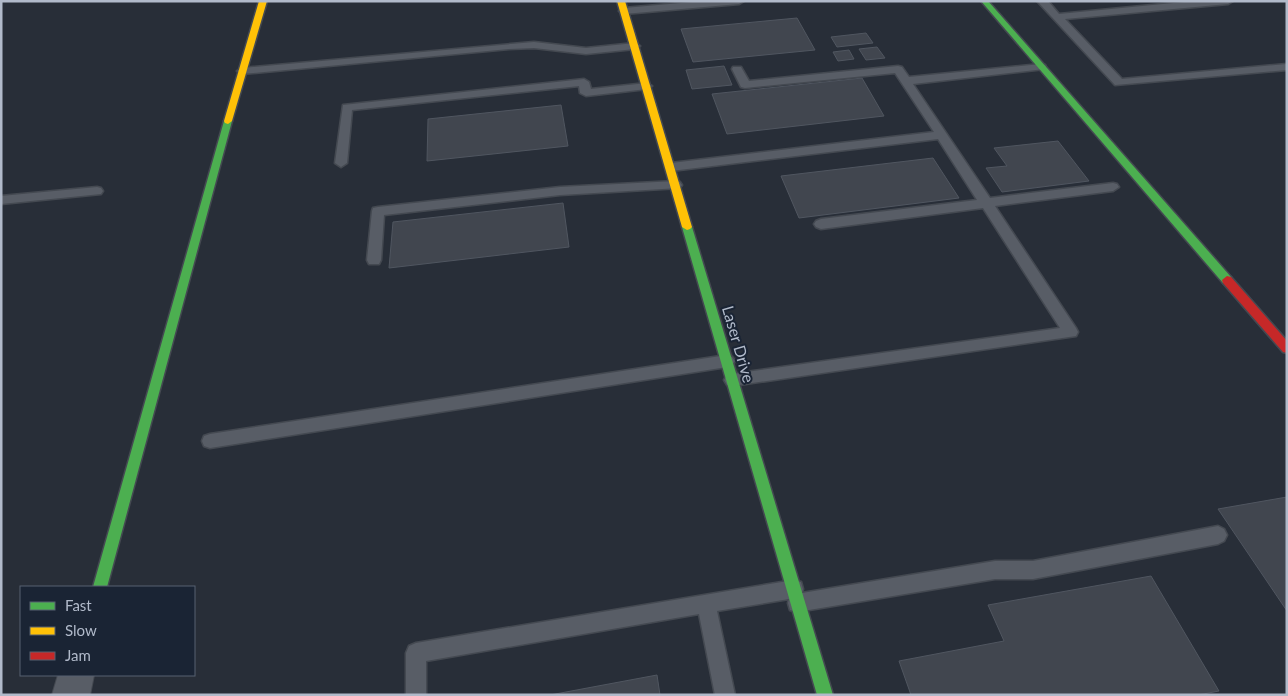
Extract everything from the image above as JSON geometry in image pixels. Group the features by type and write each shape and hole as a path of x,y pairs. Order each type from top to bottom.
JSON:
{"street":[{"path":"100,586 263,1"},
{"path":"984,1 1287,349"},
{"name":"Laser Drive","path":"623,6 825,695"},
{"path":"71,695 76,676"}],"lane":[{"path":"623,6 739,1"},
{"path":"1042,1 1119,83 1287,67"},
{"path":"1057,17 1228,1"},
{"path":"242,71 509,46 534,45 586,51 635,46"},
{"path":"906,81 1041,67"},
{"path":"732,380 1071,332 898,69 745,85 737,69"},
{"path":"341,163 348,107 584,82 586,93 647,86"},
{"path":"671,167 942,135"},
{"path":"374,260 378,211 560,191 676,185"},
{"path":"821,224 1113,188"},
{"path":"1,200 97,190"},
{"path":"210,441 727,361"},
{"path":"416,695 416,653 706,603 795,596 995,570 1032,570 1218,535"},
{"path":"706,603 725,695"}],"building":[{"path":"797,18 815,50 693,62 681,29"},
{"path":"866,33 873,43 837,47 831,37"},
{"path":"877,47 885,58 866,60 859,49"},
{"path":"849,50 854,59 838,61 833,52"},
{"path":"724,66 732,85 692,89 686,70"},
{"path":"862,78 884,116 727,134 712,94"},
{"path":"561,105 568,146 427,161 428,119"},
{"path":"1058,141 1089,181 1002,192 986,168 1007,166 994,148"},
{"path":"933,158 959,198 799,218 781,176"},
{"path":"563,203 569,247 389,268 393,222"},
{"path":"1287,497 1287,611 1218,509"},
{"path":"1151,576 1219,691 1198,695 911,695 899,661 1004,641 988,605"},
{"path":"657,675 660,695 550,695 598,686"}],"traffic: fast":[{"path":"984,1 1227,280"},
{"path":"100,586 228,121"},
{"path":"687,227 825,695"}],"traffic: slow":[{"path":"228,121 263,1"},
{"path":"621,1 687,227"}],"traffic: jam":[{"path":"1227,280 1287,349"}]}
